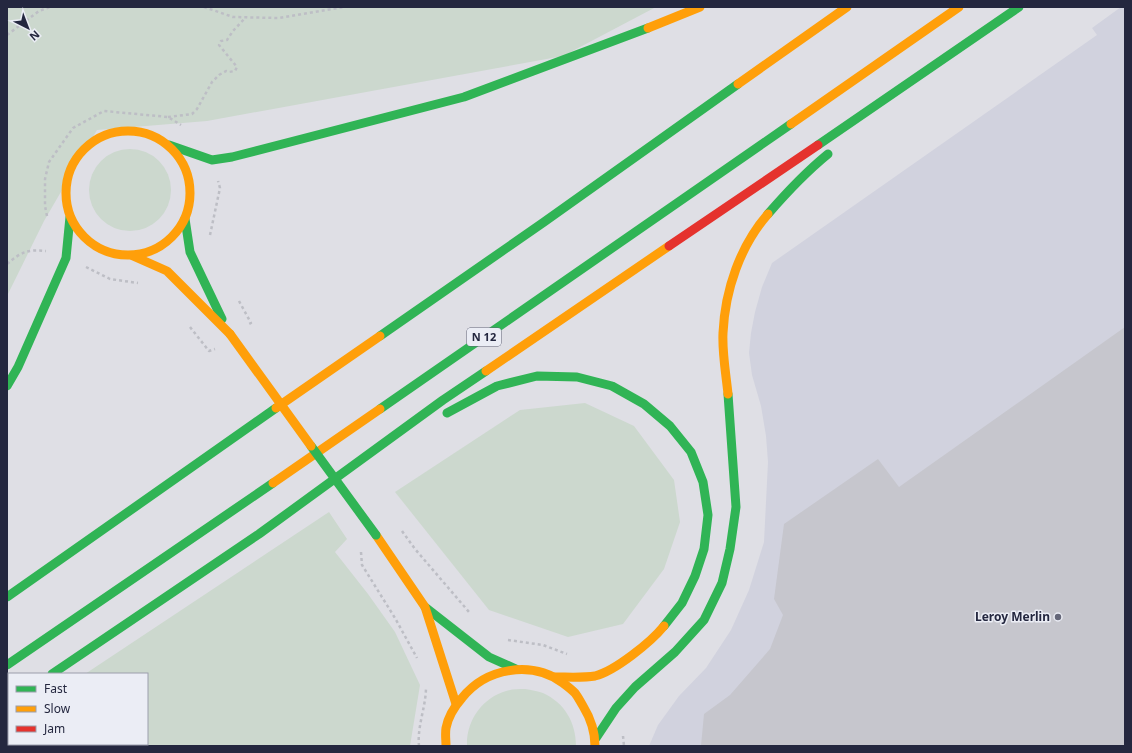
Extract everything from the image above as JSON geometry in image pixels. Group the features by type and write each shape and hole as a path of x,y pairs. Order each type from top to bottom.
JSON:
{"main road":[{"path":"168,145 212,160 232,157 464,96 605,45 700,7"},
{"path":"7,597 155,492 544,222 846,7"},
{"name":"N 12","path":"7,665 192,539 959,7"},
{"path":"53,673 259,534 443,400 841,130 1019,7"},
{"path":"133,256 149,252 164,245 176,234 185,220 190,200 189,179 182,160 168,145 151,134 130,130 110,133 91,142 77,157 68,176 65,197 70,217 80,234 95,247 113,254 133,256 167,271 230,334 376,536 425,607 456,704"},
{"path":"596,742 616,708 635,687 675,652 704,620 722,583 730,549 736,507 723,333 728,292 742,253 758,225 784,194 799,179 832,151 841,130"},
{"path":"7,386 18,367 66,258 70,217"},
{"path":"185,220 190,252 230,334"},
{"path":"439,419 452,410 497,386 537,376 577,377 612,386 644,404 670,426 691,452 703,482 708,515 704,550 695,576 682,603 661,630 635,652 610,670 594,676 555,678"},
{"path":"336,493 349,484"},
{"path":"259,534 291,521"},
{"path":"425,607 489,657 516,669"},
{"path":"446,746 447,725 456,704 475,684 493,674 516,669 536,671 555,678 574,691 590,716 596,742"}],"path":[{"path":"7,35 39,11 50,7"},
{"path":"204,7 233,17 279,18 344,7"},
{"path":"48,219 45,206 45,179 49,162 73,128 104,111 168,117 192,114 197,109 212,82 219,75 226,71 235,71 236,67 218,45 221,41 227,40 246,17"},
{"path":"168,117 182,126"},
{"path":"209,237 220,188 218,180"},
{"path":"7,264 23,252 34,250 51,251"},
{"path":"79,264 110,279 144,284"},
{"path":"237,296 251,323 244,327"},
{"path":"189,326 209,351 219,347"},
{"path":"398,526 415,549 474,618"},
{"path":"360,546 362,565 395,618 418,659"},
{"path":"504,638 510,641 543,645 568,655"},
{"path":"419,746 420,724 425,703 426,683"}],"shaded area":[{"path":"7,7 656,7 563,56 207,121 97,130 44,221 7,296"},
{"path":"1121,7 1125,7 1125,746 649,746 658,725 679,696 706,668 731,630 749,590 764,542 768,462 766,436 761,406 752,375 749,353 755,312 762,287 772,263 1097,35 1092,28"},
{"path":"130,149 146,152 159,161 168,174 171,190 168,206 159,219 146,228 130,231 114,228 101,219 92,206 89,190 92,174 101,161 114,152"},
{"path":"585,403 634,426 674,480 680,522 664,569 623,624 568,637 489,610 395,492 520,410"},
{"path":"329,512 347,539 335,552 395,632 420,685 410,746 34,746 148,745 148,673 87,673"},
{"path":"513,689 537,691 551,697 563,708 574,729 576,746 467,746 469,728 477,712 483,705 497,694"}],"building":[{"path":"1125,327 1125,746 701,746 704,714 730,695 770,649 783,615 774,599 784,524 878,459 899,487"}],"traffic: fast":[{"path":"818,145 1019,7"},
{"path":"169,145 212,160 232,157 464,97 648,28"},
{"path":"380,336 738,84"},
{"path":"380,409 791,124"},
{"path":"768,214 797,182 828,154"},
{"path":"7,386 18,367 66,258 70,217"},
{"path":"185,219 190,252 222,319"},
{"path":"53,673 259,534 443,400 486,371"},
{"path":"447,413 497,386 537,376 577,377 612,386 644,404 670,426 691,452 703,482 708,515 704,549 695,576 682,603 664,626"},
{"path":"596,738 616,708 635,687 675,652 704,620 722,583 730,549 736,507 728,394"},
{"path":"7,597 276,408"},
{"path":"311,446 376,535"},
{"path":"7,665 273,483"},
{"path":"425,607 489,657 516,669"}],"traffic: slow":[{"path":"648,28 700,7"},
{"path":"738,84 847,7"},
{"path":"791,124 959,7"},
{"path":"128,131 152,135 163,141 172,149 180,158 186,169 190,193 186,217 180,228 172,237 163,245 152,251 128,255 104,251 93,245 84,237 76,228 70,217 66,193 70,169 76,158 84,149 93,141 104,135 128,131"},
{"path":"728,394 723,341 724,317 727,301 742,254 749,240 768,214"},
{"path":"486,371 669,246"},
{"path":"133,256 167,271 230,334"},
{"path":"230,334 311,446"},
{"path":"276,408 380,336"},
{"path":"273,483 380,409"},
{"path":"376,535 425,607 456,704"},
{"path":"555,677 591,677 603,673 632,655 651,640 664,626"},
{"path":"446,746 446,728 450,716 459,701 472,688 483,680 496,674 523,670 537,671 550,676 563,683 575,693 590,720 595,746"}],"traffic: jam":[{"path":"669,246 818,145"}],"place":[{"name":"Leroy Merlin","path":"1058,617"}]}
